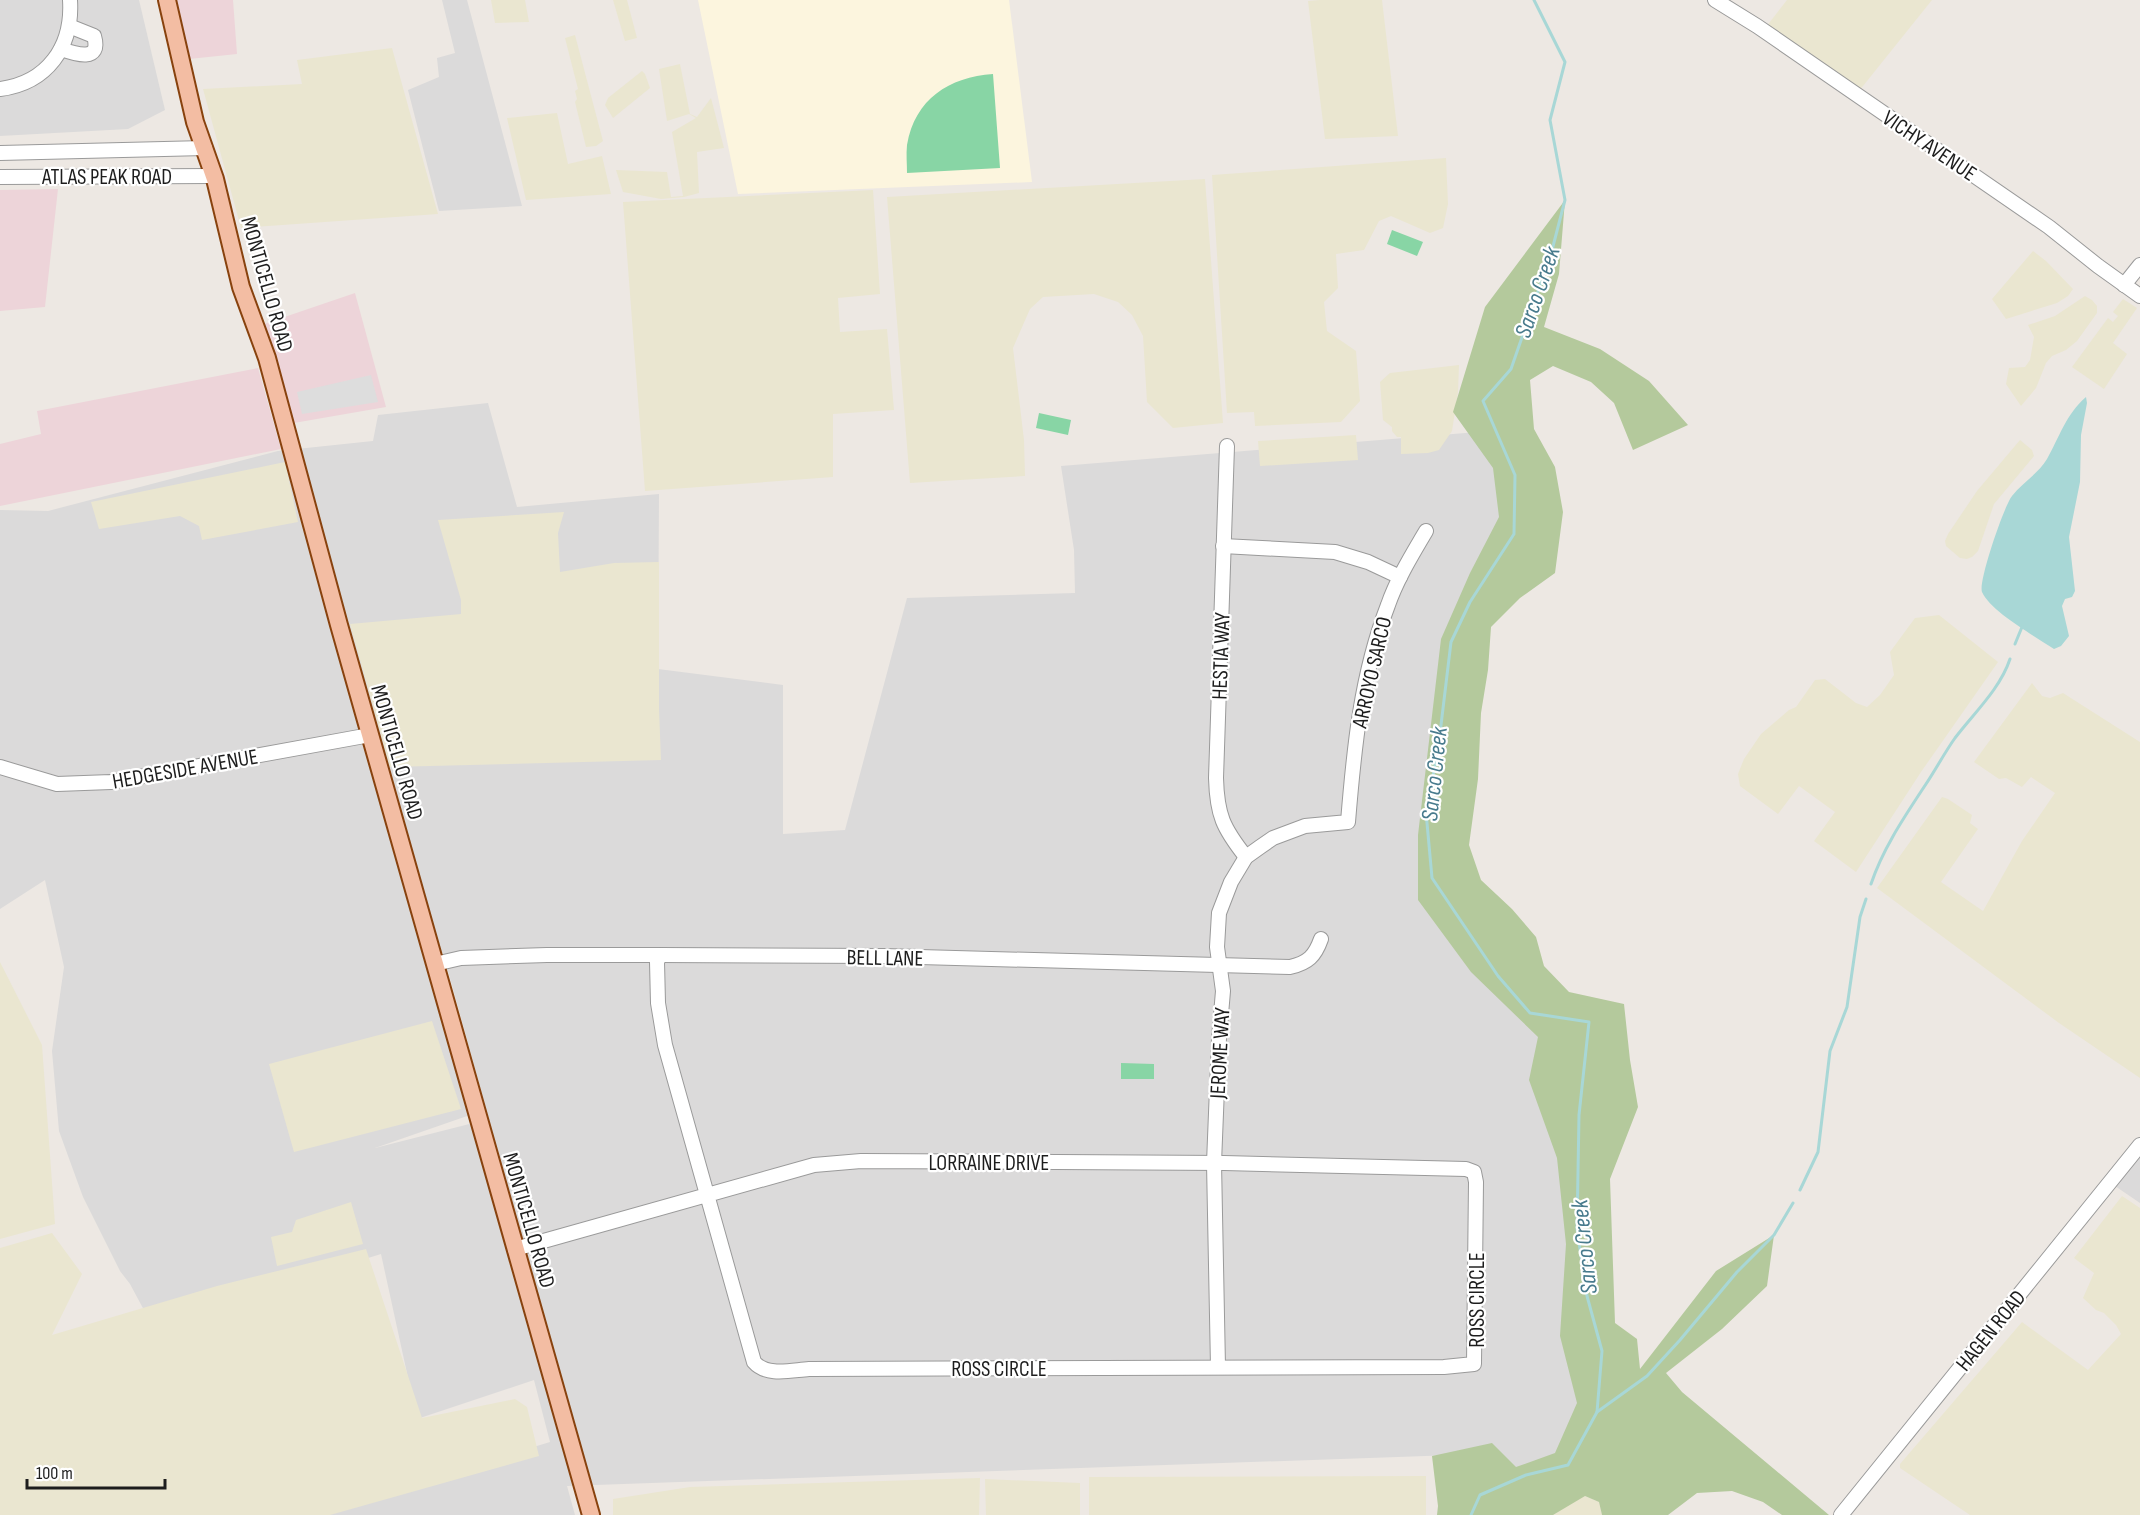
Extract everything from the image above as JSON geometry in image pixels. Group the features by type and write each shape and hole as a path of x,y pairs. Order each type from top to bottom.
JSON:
{"main road":[{"name":"MONTICELLO ROAD","path":"166,0 195,122 214,176 241,287 267,358 370,735 591,1515"}],"street":[{"path":"0,89 23,85 45,70 67,38 70,0"},
{"name":"VICHY AVENUE","path":"1715,0 1757,26 2049,226 2140,296"},
{"path":"61,49 82,56 88,55 96,43 94,36 88,32 69,26"},
{"name":"ATLAS PEAK ROAD","path":"0,153 204,148"},
{"name":"ATLAS PEAK ROAD","path":"0,177 214,176"},
{"path":"2124,285 2140,265"},
{"name":"HESTIA WAY","path":"1227,446 1216,803 1223,825 1246,857"},
{"name":"ARROYO SARCO","path":"1348,822 1362,692 1379,630 1400,577 1426,531"},
{"path":"1223,546 1335,552 1368,562 1400,577"},
{"name":"HEDGESIDE AVENUE","path":"0,767 57,784 111,782 370,735"},
{"name":"JEROME WAY","path":"1218,1367 1216,1359 1214,1163 1223,991 1218,965 1219,914 1231,882 1246,857 1273,838 1305,826 1348,822"},
{"name":"BELL LANE","path":"435,964 472,958 547,955 660,955 895,957 1290,967 1302,964 1312,957 1321,939"},
{"name":"ROSS CIRCLE","path":"660,955 657,962 660,1021 706,1195 754,1362 759,1368 766,1370 1444,1367 1474,1364 1476,1195 1474,1172"},
{"name":"HAGEN ROAD","path":"1841,1515 2140,1145"},
{"name":"LORRAINE DRIVE","path":"515,1249 813,1165 861,1161 1214,1163 1466,1169 1474,1172"}],"shaded area":[{"path":"0,0 139,0 165,110 128,129 0,136"},
{"path":"175,0 233,0 237,54 189,59"},
{"path":"442,0 467,0 522,206 439,211 408,90 439,77 437,58 455,53"},
{"path":"491,0 525,0 529,22 495,23"},
{"path":"613,0 627,0 637,38 625,41"},
{"path":"698,0 1009,0 1032,182 738,194"},
{"path":"1382,0 1398,136 1325,139 1308,1"},
{"path":"1787,0 1932,0 1859,91 1766,27"},
{"path":"575,35 603,141 596,146 586,147 575,102 577,99 575,91 578,89 565,38"},
{"path":"392,48 438,214 241,228 203,89 302,84 297,60"},
{"path":"680,64 690,114 697,117 711,98 724,148 697,152 699,193 684,197 661,199 623,192 616,170 667,172 671,197 683,196 672,132 696,118 689,114 667,121 659,69"},
{"path":"642,71 650,88 613,118 605,105 608,98"},
{"path":"557,113 568,164 602,156 611,194 526,200 507,118"},
{"path":"1446,158 1448,204 1443,228 1430,233 1391,216 1379,221 1364,250 1336,254 1338,288 1324,302 1327,331 1356,351 1360,401 1341,422 1255,426 1254,412 1227,413 1212,175"},
{"path":"1205,179 1223,423 1173,428 1147,402 1143,336 1132,315 1118,302 1094,294 1043,297 1030,309 1013,348 1024,440 1025,476 910,483 887,197"},
{"path":"58,189 45,307 0,311 0,190"},
{"path":"873,190 880,294 838,298 840,332 887,329 894,410 833,414 833,477 645,491 623,202"},
{"path":"2033,251 2073,289 2068,296 2057,303 2006,319 1992,299"},
{"path":"355,293 386,407 288,424 261,325"},
{"path":"2085,296 2097,306 2097,313 2077,341 2066,350 2052,356 2046,363 2036,388 2021,406 2006,384 2009,368 2025,367 2030,360 2034,337 2028,325 2055,316"},
{"path":"2123,299 2137,308 2113,343 2127,354 2104,389 2072,367 2108,318 2113,322 2118,316 2113,312"},
{"path":"1459,365 1458,392 1452,431 1439,450 1428,453 1401,454 1401,437 1397,437 1392,427 1383,420 1380,382 1390,373"},
{"path":"258,368 281,449 0,506 0,444 41,434 37,411"},
{"path":"371,375 378,402 302,414 297,392"},
{"path":"488,403 517,507 659,494 658,669 783,685 783,834 845,830 907,598 1075,593 1074,550 1061,466 1502,430 1539,463 1470,636 1439,842 1606,1075 1572,1481 1454,1455 567,1486 575,1515 285,1515 384,1492 550,1442 534,1380 417,1419 381,1254 152,1325 130,1284 120,1271 83,1197 59,1131 52,1051 64,967 45,880 0,909 0,510 48,511 278,451 373,441 378,415","holes":["443,953 489,1119 375,1148 470,1115 422,954"]},
{"path":"1356,435 1358,460 1260,466 1258,441"},
{"path":"2020,440 2032,450 2034,456 1994,504 1978,551 1967,559 1960,558 1946,546 1945,541 1948,534 1977,491"},
{"path":"285,462 298,522 202,540 199,526 180,516 99,529 91,502"},
{"path":"564,512 558,533 560,572 614,563 659,562 661,760 390,767 350,624 461,614 461,600 438,520"},
{"path":"1939,615 1998,662 1921,772 1856,872 1814,841 1835,812 1799,786 1778,814 1740,786 1738,774 1744,759 1761,734 1789,710 1796,707 1815,680 1825,679 1856,703 1867,707 1880,695 1894,675 1890,652 1915,618"},
{"path":"2032,683 2042,696 2050,698 2063,693 2140,742 2140,1078 2059,1023 1877,888 1942,797 1972,815 1970,823 1978,829 1941,882 1983,911 2022,841 2055,793 2031,777 2022,787 2006,778 1999,779 1974,762"},
{"path":"0,962 42,1045 55,1224 0,1239"},
{"path":"432,1021 461,1109 294,1152 269,1064"},
{"path":"2140,1154 2140,1203 2115,1186"},
{"path":"2122,1196 2140,1208 2140,1515 1970,1515 1900,1468 1900,1464 2022,1322 2088,1370 2121,1334 2104,1313 2096,1310 2083,1298 2094,1273 2074,1258"},
{"path":"351,1202 363,1244 277,1266 271,1237 292,1232 296,1220"},
{"path":"52,1233 82,1274 52,1335 217,1286 366,1249 422,1418 515,1399 527,1407 539,1456 330,1515 0,1515 0,1248"},
{"path":"1426,1476 1426,1515 1089,1515 1089,1477"},
{"path":"980,1478 979,1515 613,1515 613,1499 690,1487"},
{"path":"985,1479 1080,1483 1080,1515 986,1515"},
{"path":"1585,1496 1599,1502 1602,1515 1512,1515"}],"green space":[{"path":"993,74 1000,168 907,173 907,145 911,129 926,103 936,93 962,80"},
{"path":"1565,200 1559,274 1544,327 1600,349 1649,381 1688,425 1633,450 1614,403 1591,382 1553,366 1530,380 1534,429 1555,467 1563,512 1555,573 1520,598 1491,627 1488,670 1481,713 1478,779 1469,845 1481,880 1512,909 1536,937 1544,966 1569,992 1624,1004 1638,1107 1610,1179 1615,1323 1637,1339 1640,1369 1716,1271 1774,1235 1767,1286 1722,1329 1666,1373 1682,1392 1829,1515 1782,1515 1763,1502 1732,1491 1697,1493 1668,1515 1602,1515 1599,1502 1585,1496 1553,1515 1437,1515 1432,1456 1492,1443 1516,1467 1555,1453 1577,1403 1560,1336 1566,1244 1557,1158 1529,1080 1538,1037 1471,972 1418,900 1418,835 1441,639 1470,573 1499,517 1493,468 1453,412 1485,307"},
{"path":"1392,230 1423,242 1417,256 1387,244"},
{"path":"1039,413 1071,420 1068,435 1036,428"},
{"path":"1121,1063 1154,1064 1154,1079 1121,1079"}],"water":[{"path":"2086,397 2081,435 2080,482 2069,537 2075,591 2072,597 2065,599 2062,606 2069,636 2061,646 2054,649 1994,608 1982,592 1982,585 1992,544 2008,503 2016,491 2035,474 2047,459 2068,419"}],"waterway":[{"name":"Sarco Creek","path":"1471,1515 1480,1495 1526,1475 1568,1465 1597,1412 1602,1351 1587,1296 1577,1229 1579,1115 1589,1022 1530,1013 1498,976 1432,878 1426,812 1438,750 1451,642 1470,602 1514,534 1515,475 1483,401 1511,369 1551,254 1565,200 1550,120 1565,62 1534,0"},
{"path":"2015,644 2022,627"},
{"path":"1871,884 1888,845 1903,820 1955,738 1993,691 2010,659"},
{"path":"1800,1190 1818,1152 1830,1051 1847,1007 1860,917 1866,899"},
{"path":"1597,1412 1647,1376 1737,1272 1774,1235 1793,1203"}]}
